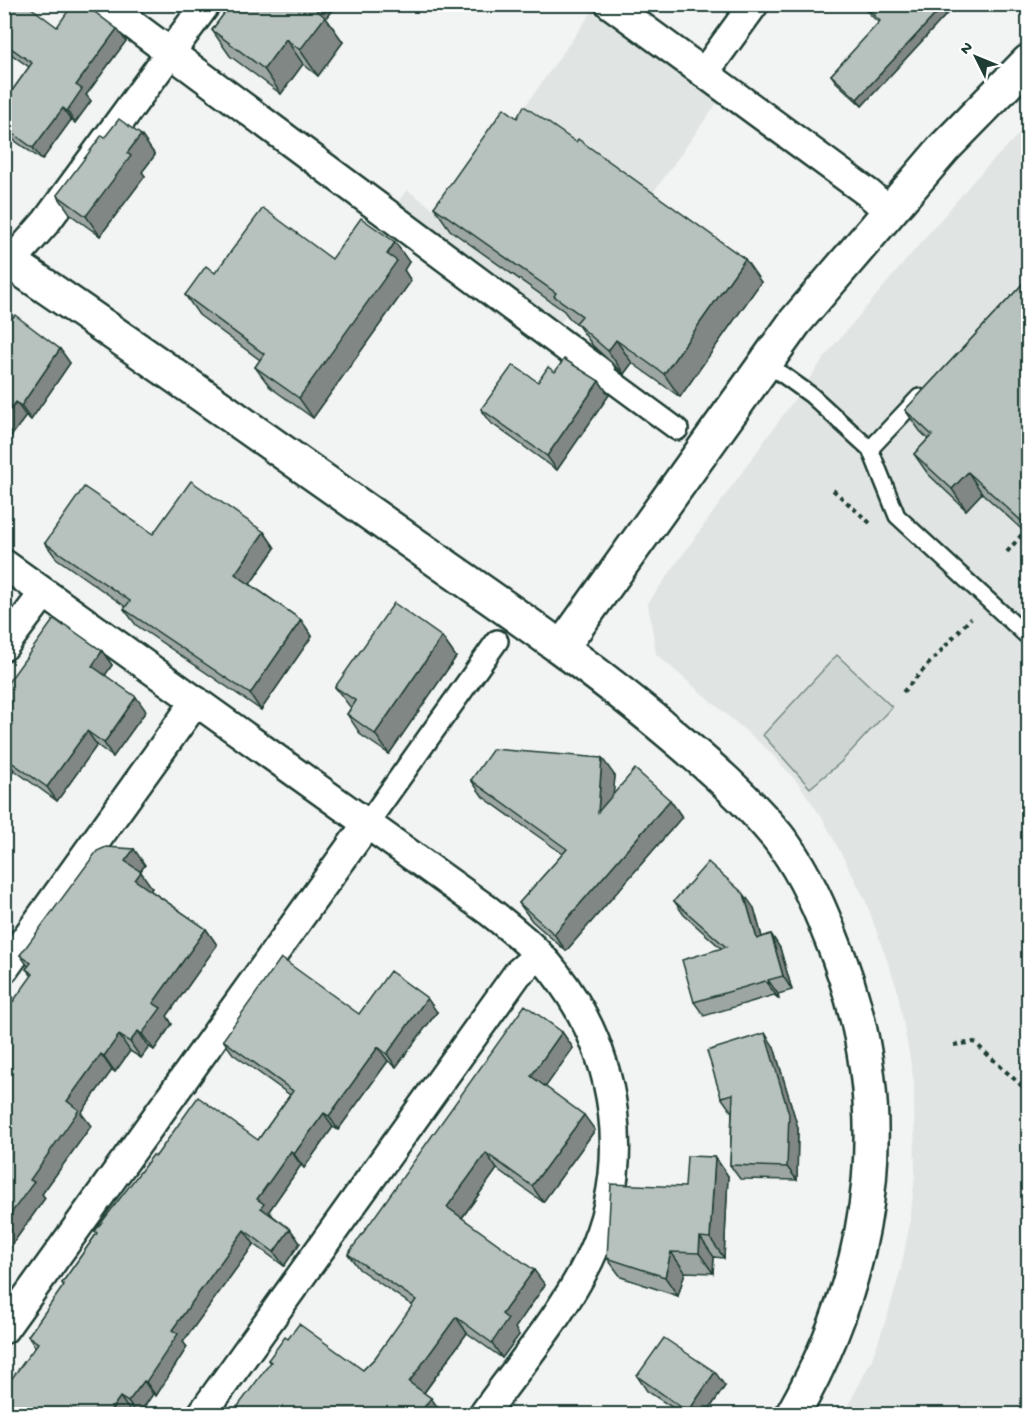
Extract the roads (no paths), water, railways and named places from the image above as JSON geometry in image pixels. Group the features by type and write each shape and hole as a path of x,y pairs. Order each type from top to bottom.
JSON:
{"street":[{"path":"105,4 677,429"},
{"path":"206,4 46,222 7,264 562,648 702,760 744,799 782,842 824,918 853,1000 863,1042 870,1096 870,1173 866,1216 846,1301 830,1342 793,1414"},
{"path":"610,4 889,211"},
{"path":"704,73 754,4"},
{"path":"562,648 765,362 813,299 944,148 1029,62"},
{"path":"4,564 489,911 538,955 572,996 599,1051 613,1110 616,1141 614,1172 601,1232 579,1279 484,1414"},
{"path":"4,646 44,593"},
{"path":"4,1329 497,641"},
{"path":"4,969 196,701"},
{"path":"202,1414 518,973 538,955"}],"lane":[{"path":"765,362 811,395 870,449 897,516 1029,637"},
{"path":"870,449 926,389"}]}
